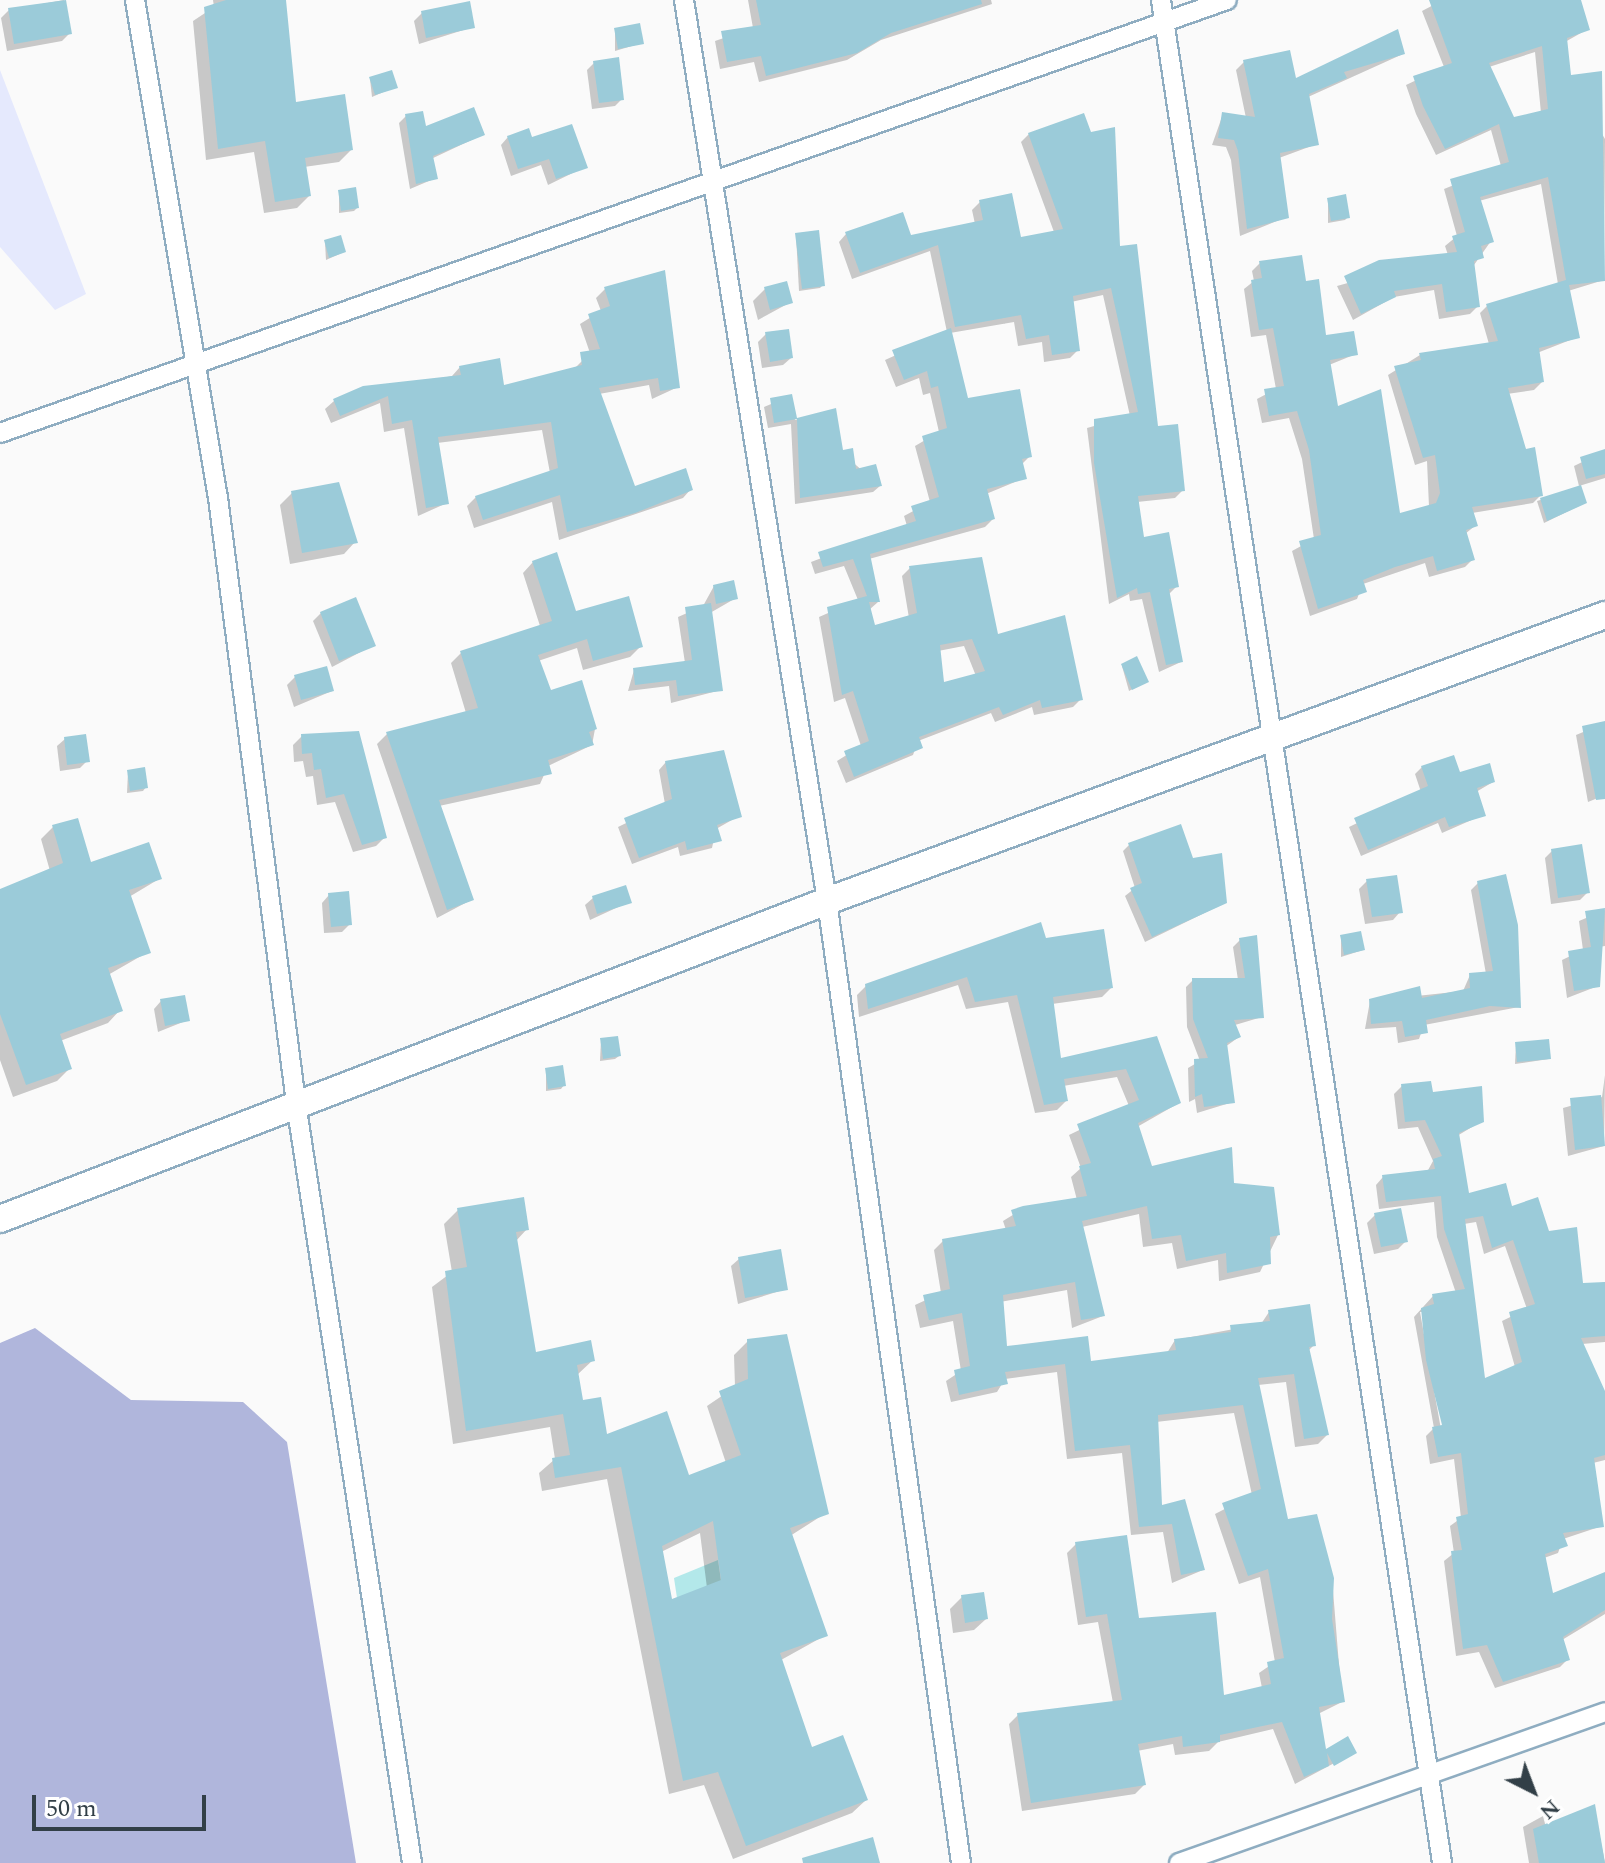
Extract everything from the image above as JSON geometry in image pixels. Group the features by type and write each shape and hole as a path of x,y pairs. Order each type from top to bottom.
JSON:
{"street":[{"path":"135,0 197,362 296,1103 412,1863"},
{"path":"684,0 707,178 827,901 961,1863"},
{"path":"1161,0 1442,1863"},
{"path":"0,433 707,178 1227,0"},
{"path":"0,1219 827,901 1605,615"},
{"path":"1179,1863 1429,1771 1605,1712"}],"shaded area":[{"path":"0,70 86,294 55,310 0,247"},
{"path":"35,1328 131,1400 243,1402 287,1442 356,1863 0,1863 0,1343"},
{"path":"718,1560 721,1581 677,1598 674,1578"}],"building":[{"path":"66,0 72,34 14,44 8,8"},
{"path":"226,0 286,0 296,102 345,94 353,150 305,158 311,196 275,202 265,141 218,149 204,7"},
{"path":"756,0 981,0 982,4 891,33 857,53 766,76 761,56 727,62 721,31 761,25"},
{"path":"1429,0 1581,0 1590,30 1567,38 1571,75 1602,71 1605,281 1569,285 1580,338 1539,348 1544,382 1508,388 1526,449 1535,447 1543,496 1472,507 1478,526 1466,530 1475,560 1437,571 1433,556 1395,567 1363,580 1367,592 1318,609 1299,541 1321,535 1309,450 1297,411 1269,416 1264,389 1284,386 1273,328 1259,330 1251,280 1262,278 1259,261 1302,255 1306,281 1319,279 1326,335 1354,331 1358,355 1330,360 1338,406 1381,389 1400,513 1436,503 1440,493 1435,455 1423,458 1394,366 1421,360 1419,353 1498,341 1486,304 1566,280 1548,177 1480,197 1494,242 1481,246 1484,258 1474,261 1480,307 1446,312 1442,284 1394,291 1396,297 1361,314 1344,276 1379,260 1457,252 1452,236 1465,232 1450,179 1509,162 1499,124 1445,149 1423,106 1413,76 1452,63","holes":["1542,46 1548,109 1514,117 1489,63"]},
{"path":"470,1 475,28 426,38 421,11"},
{"path":"640,23 644,44 618,49 614,28"},
{"path":"1398,29 1405,54 1344,72 1347,78 1309,94 1319,145 1280,153 1289,218 1247,229 1238,151 1234,140 1218,138 1222,112 1255,117 1243,60 1290,50 1296,78"},
{"path":"619,57 624,100 599,103 593,61"},
{"path":"392,70 398,88 375,95 369,77"},
{"path":"474,107 485,135 433,156 438,179 416,184 405,114 423,111 426,126"},
{"path":"1084,113 1091,132 1115,127 1120,246 1137,244 1158,426 1178,424 1185,491 1138,496 1144,537 1169,532 1179,587 1169,589 1183,662 1166,665 1150,592 1138,594 1137,588 1117,598 1094,463 1094,419 1138,412 1111,288 1073,296 1080,351 1052,355 1049,335 1026,339 1021,315 955,327 938,245 860,273 845,232 903,212 911,235 983,220 979,200 1012,193 1021,237 1063,229 1028,133"},
{"path":"572,124 588,168 556,179 549,159 518,169 507,136 529,128 532,137"},
{"path":"356,187 359,208 341,211 338,190"},
{"path":"1346,194 1350,218 1331,221 1327,198"},
{"path":"819,230 825,286 802,289 795,233"},
{"path":"341,235 346,252 329,258 324,240"},
{"path":"665,270 680,388 660,391 658,378 599,388 635,486 686,468 693,490 635,513 567,532 560,495 483,520 475,496 558,468 551,422 438,437 449,504 426,508 412,420 392,424 388,396 340,416 333,399 363,386 461,375 459,366 500,358 504,385 582,365 580,352 600,349 588,314 610,306 604,287"},
{"path":"787,281 793,303 770,310 764,287"},
{"path":"951,328 968,398 1020,389 1032,457 1022,459 1027,479 987,489 995,519 870,554 880,602 869,602 875,625 917,613 909,566 982,557 998,634 1065,615 1083,700 1042,708 1040,700 1003,715 999,707 919,737 923,748 854,777 844,751 869,741 853,691 842,695 827,607 867,596 853,559 823,567 818,552 916,521 911,506 939,497 922,436 947,428 938,386 931,388 927,371 904,380 892,350","holes":["972,639 985,671 944,682 940,645"]},
{"path":"789,329 793,358 770,362 765,332"},
{"path":"792,394 797,418 836,408 843,450 853,448 856,469 876,464 882,486 800,498 797,419 774,423 770,398"},
{"path":"1605,449 1605,474 1586,479 1580,457"},
{"path":"339,482 358,543 302,553 291,491"},
{"path":"1581,485 1587,503 1547,521 1540,498"},
{"path":"557,552 576,611 629,596 643,647 593,661 587,639 538,655 551,690 582,680 597,729 589,732 594,745 548,760 552,774 439,800 474,900 447,910 386,732 478,708 460,651 552,621 532,561"},
{"path":"734,580 738,599 716,604 713,585"},
{"path":"356,597 376,646 339,661 320,612"},
{"path":"711,603 723,691 678,696 676,680 635,685 633,668 692,660 685,607"},
{"path":"1137,656 1149,682 1132,690 1121,664"},
{"path":"327,666 334,691 301,700 294,675"},
{"path":"1605,721 1605,799 1596,800 1582,726"},
{"path":"359,731 387,838 362,845 344,794 326,798 321,769 314,770 312,753 302,754 301,734"},
{"path":"86,734 90,762 67,765 64,737"},
{"path":"724,750 742,817 717,825 722,841 687,850 685,841 639,858 624,818 672,799 665,761"},
{"path":"1454,755 1460,772 1490,763 1495,782 1477,788 1486,816 1449,827 1445,817 1368,850 1354,818 1428,786 1421,766"},
{"path":"145,767 148,788 130,791 127,770"},
{"path":"78,818 91,862 149,842 162,879 129,890 151,953 108,968 123,1011 60,1034 72,1069 26,1085 0,1014 0,889 63,863 52,825"},
{"path":"1181,824 1193,858 1222,853 1227,903 1152,937 1130,888 1142,883 1128,843"},
{"path":"1582,844 1590,893 1558,898 1551,849"},
{"path":"1506,874 1518,925 1521,1008 1490,1006 1426,1020 1428,1033 1405,1037 1402,1021 1371,1024 1369,999 1420,986 1422,998 1470,988 1469,973 1493,971 1477,881"},
{"path":"1397,875 1403,913 1372,917 1366,879"},
{"path":"626,885 632,903 597,914 592,896"},
{"path":"349,891 352,925 331,927 328,893"},
{"path":"1605,908 1600,987 1574,991 1568,951 1591,947 1585,911"},
{"path":"1041,922 1046,938 1104,929 1113,988 1053,997 1061,1058 1157,1036 1181,1103 1138,1123 1152,1166 1232,1147 1234,1183 1274,1187 1280,1235 1270,1237 1271,1264 1227,1273 1226,1253 1186,1261 1181,1235 1152,1239 1147,1206 1082,1221 1105,1316 1081,1320 1075,1282 1003,1295 1007,1346 1088,1336 1091,1361 1176,1350 1174,1339 1231,1332 1230,1325 1270,1321 1268,1310 1310,1304 1316,1346 1309,1347 1329,1435 1304,1439 1294,1374 1258,1378 1288,1519 1317,1514 1334,1578 1332,1619 1345,1702 1319,1707 1326,1749 1348,1736 1357,1753 1334,1766 1327,1753 1329,1766 1304,1777 1282,1722 1220,1735 1220,1742 1183,1747 1182,1736 1138,1744 1146,1785 1031,1803 1017,1713 1122,1700 1107,1614 1086,1617 1075,1542 1127,1535 1139,1618 1216,1612 1224,1695 1271,1684 1267,1662 1284,1658 1268,1569 1248,1576 1222,1503 1261,1489 1243,1405 1158,1415 1162,1505 1185,1499 1205,1570 1181,1575 1172,1524 1139,1527 1130,1445 1075,1451 1065,1364 1005,1372 1008,1384 959,1395 954,1370 970,1366 962,1313 929,1320 923,1295 950,1289 942,1239 1016,1226 1011,1210 1023,1206 1087,1196 1079,1166 1091,1163 1077,1124 1139,1100 1126,1069 1064,1079 1068,1101 1044,1105 1017,995 975,1002 967,977 868,1009 865,984"},
{"path":"1361,931 1365,950 1344,955 1340,935"},
{"path":"1257,935 1264,1018 1234,1020 1241,1037 1227,1043 1235,1103 1204,1107 1202,1094 1195,1097 1194,1059 1208,1058 1193,1019 1192,978 1245,978 1239,938"},
{"path":"185,995 190,1021 165,1026 160,999"},
{"path":"618,1036 621,1056 603,1059 600,1038"},
{"path":"1549,1039 1551,1059 1517,1062 1515,1042"},
{"path":"563,1065 566,1086 548,1089 545,1068"},
{"path":"1431,1081 1433,1092 1482,1086 1484,1122 1459,1133 1469,1193 1506,1183 1512,1206 1538,1197 1549,1231 1577,1227 1583,1283 1605,1282 1605,1336 1581,1338 1605,1391 1605,1455 1594,1458 1604,1527 1563,1533 1568,1546 1545,1554 1553,1593 1605,1572 1605,1610 1563,1637 1570,1660 1503,1682 1487,1645 1463,1649 1451,1551 1462,1550 1456,1517 1468,1514 1461,1453 1438,1457 1432,1427 1442,1425 1426,1360 1421,1308 1434,1304 1432,1294 1465,1289 1444,1229 1441,1196 1386,1202 1382,1175 1435,1169 1433,1159 1442,1156 1425,1120 1405,1122 1401,1084","holes":["1483,1216 1492,1248 1513,1240 1535,1304 1509,1312 1522,1362 1485,1378 1465,1219"]},
{"path":"1601,1095 1605,1146 1575,1150 1570,1098"},
{"path":"524,1197 529,1230 516,1232 536,1352 591,1340 595,1361 577,1365 583,1400 601,1397 607,1434 667,1411 689,1475 741,1455 719,1391 748,1379 747,1339 787,1334 829,1514 790,1528 828,1636 780,1653 812,1747 843,1735 868,1800 746,1846 718,1772 683,1781 621,1467 555,1478 552,1458 570,1455 563,1414 466,1431 445,1271 467,1267 457,1208","holes":["713,1521 721,1580 672,1599 662,1546"]},
{"path":"1401,1208 1408,1242 1381,1247 1374,1213"},
{"path":"781,1249 788,1290 745,1298 738,1257"},
{"path":"984,1592 988,1619 965,1623 961,1595"},
{"path":"1595,1804 1605,1863 1539,1863 1533,1829"},
{"path":"873,1837 880,1863 803,1863 802,1858"}]}
